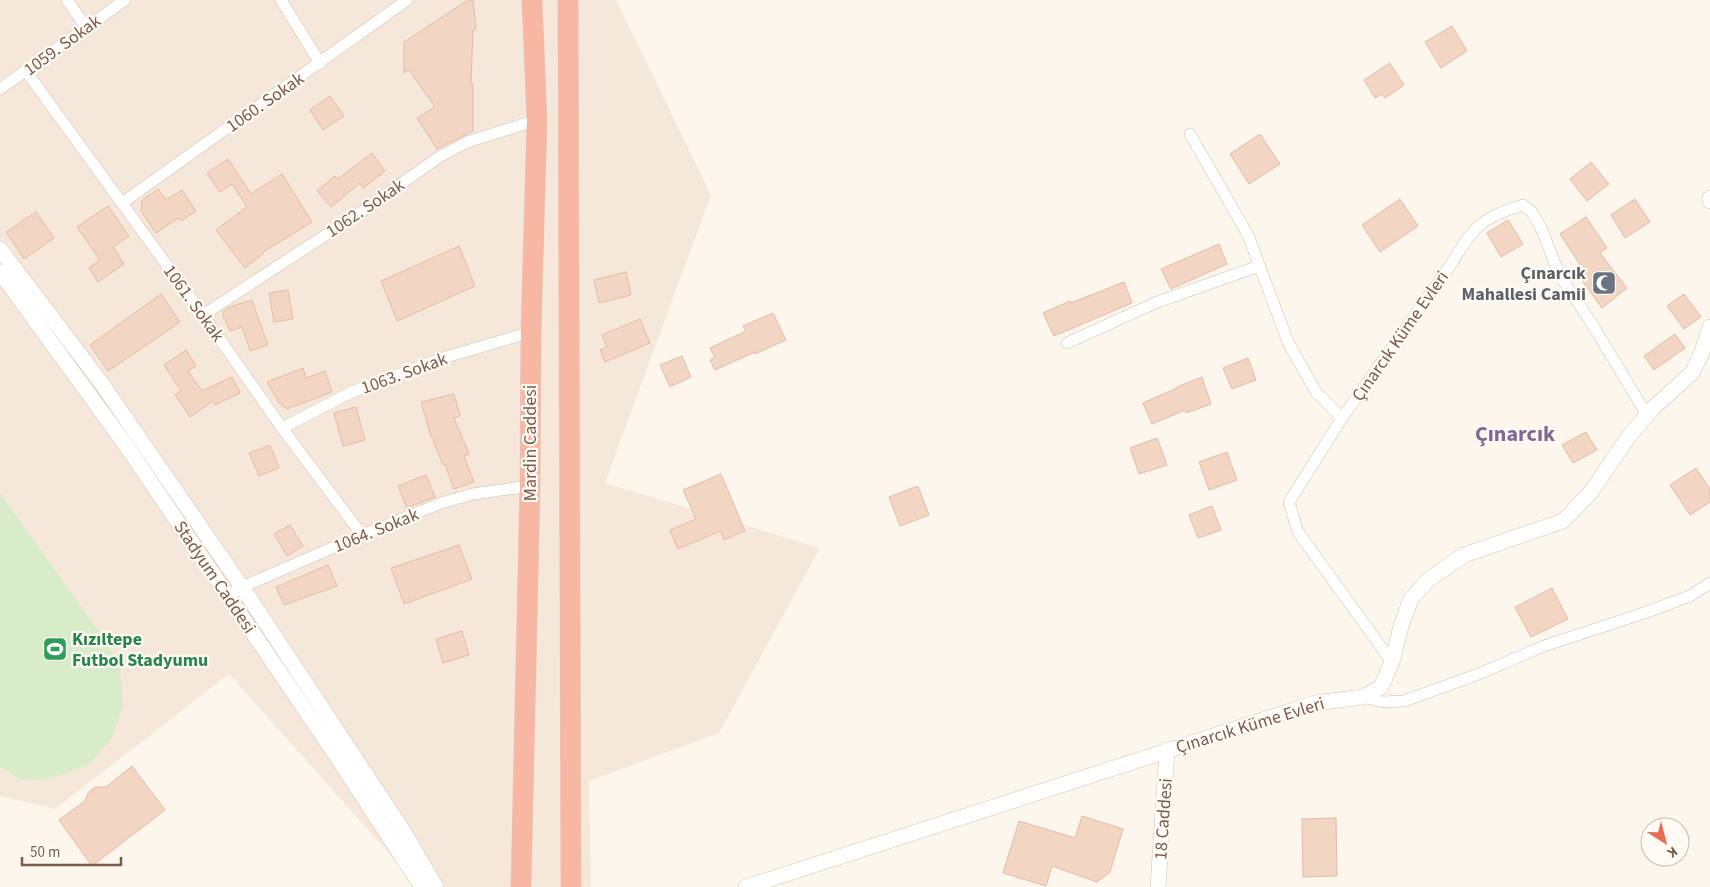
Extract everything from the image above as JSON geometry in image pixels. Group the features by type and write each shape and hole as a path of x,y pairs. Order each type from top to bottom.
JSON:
{"highway":[{"name":"Mardin Caddesi","path":"521,887 530,486 531,332 537,120 532,0"},
{"path":"568,0 571,887"}],"street":[{"path":"67,0 86,27"},
{"name":"1059. Sokak","path":"0,89 125,0"},
{"path":"281,0 320,63"},
{"name":"1060. Sokak","path":"122,203 407,0"},
{"name":"1061. Sokak","path":"26,71 203,315 282,428 362,535"},
{"name":"1062. Sokak","path":"203,315 370,206 439,157 467,142 537,120"},
{"name":"Çınarcık Küme Evleri","path":"1190,134 1248,235 1288,342 1316,392 1342,418"},
{"name":"Çınarcık Küme Evleri","path":"1392,662 1298,532 1290,502 1342,418 1452,263 1466,239 1481,222 1508,209 1523,205 1532,212 1542,230 1558,274 1592,324 1647,415"},
{"path":"0,249 102,384 242,587 402,828 436,887"},
{"path":"1067,344 1154,303 1259,266"},
{"name":"Stadyum Caddesi","path":"0,272 125,444 422,887"},
{"name":"Çınarcık Küme Evleri","path":"1363,697 1381,687 1392,662 1401,626 1411,599 1428,580 1464,555 1563,521 1591,492 1629,436 1647,415 1692,373 1702,352 1710,326"},
{"name":"1063. Sokak","path":"282,428 352,392 443,358 531,332"},
{"name":"1064. Sokak","path":"228,596 242,587 441,503 473,494 530,486"},
{"name":"Çınarcık Küme Evleri","path":"746,887 1315,703 1363,697 1383,702 1404,701 1476,675 1544,646 1690,596 1710,583"},
{"name":"18 Caddesi","path":"1158,887 1167,750"}],"shaded area":[{"path":"0,0 616,0 711,195 605,483 820,548 719,733 589,781 591,887 419,887 229,674 55,809 0,796"}],"green space":[{"name":"Kızıltepe Futbol Stadyumu","path":"0,493 100,633 120,666 123,707 112,737 91,763 66,774 41,780 20,779 0,767"}],"building":[{"path":"468,0 473,0 476,29 473,30 471,84 473,83 473,131 437,149 417,118 435,107 409,70 404,73 404,42"},
{"path":"1452,26 1467,51 1441,68 1425,42"},
{"path":"1390,63 1404,85 1385,98 1382,94 1375,98 1364,80"},
{"path":"330,96 344,116 323,130 310,110"},
{"path":"1260,134 1280,164 1249,184 1230,154"},
{"path":"372,153 385,171 363,188 360,183 331,207 317,191 335,176 338,179"},
{"path":"228,159 251,194 282,174 312,222 263,252 245,268 216,230 247,207 232,184 220,192 207,173"},
{"path":"1591,162 1609,184 1587,201 1570,179"},
{"path":"158,189 166,200 182,190 196,211 181,221 178,218 156,233 141,211 142,200"},
{"path":"1400,199 1418,226 1380,252 1362,225"},
{"path":"1635,199 1650,222 1625,238 1611,215"},
{"path":"108,206 129,236 113,247 124,264 98,282 89,268 100,260 77,227"},
{"path":"36,212 54,238 24,259 6,232"},
{"path":"1586,217 1607,248 1600,253 1627,288 1602,308 1580,278 1586,274 1560,234"},
{"path":"1508,220 1523,244 1501,257 1487,233"},
{"path":"1219,244 1227,264 1171,289 1161,269"},
{"path":"459,246 475,286 397,321 381,281"},
{"path":"626,272 631,295 599,303 594,280"},
{"path":"1124,282 1132,303 1054,336 1043,313 1070,301 1071,303"},
{"path":"288,290 293,319 274,322 269,293"},
{"path":"161,294 180,322 108,371 90,345"},
{"path":"1684,294 1701,317 1684,329 1667,306"},
{"path":"252,300 268,345 250,351 242,327 230,331 223,316 224,311 229,307"},
{"path":"773,313 786,340 715,370 710,360 715,358 710,348 746,331 743,326"},
{"path":"640,319 650,343 605,362 600,350 607,347 602,335"},
{"path":"1675,334 1685,348 1654,370 1644,356"},
{"path":"186,350 196,366 188,371 202,391 232,377 240,393 215,405 213,401 190,417 175,395 181,391 164,365"},
{"path":"682,356 691,377 670,387 660,365"},
{"path":"1248,358 1256,380 1232,389 1223,368"},
{"path":"303,368 306,378 325,371 332,392 287,409 279,403 267,382"},
{"path":"1202,377 1211,404 1186,413 1185,410 1152,424 1143,403"},
{"path":"454,394 460,416 454,418 469,454 464,456 474,482 454,489 445,464 443,465 430,433 421,402"},
{"path":"356,407 365,440 343,446 334,413"},
{"path":"1586,432 1597,450 1573,463 1562,445"},
{"path":"1157,438 1167,465 1139,474 1130,448"},
{"path":"270,445 279,468 259,476 249,453"},
{"path":"1227,452 1237,480 1209,490 1199,462"},
{"path":"1696,468 1710,489 1710,502 1690,515 1670,485"},
{"path":"721,474 745,531 724,540 721,531 678,549 670,530 696,519 683,490"},
{"path":"426,475 435,497 407,508 398,486"},
{"path":"918,486 929,515 900,526 889,497"},
{"path":"1212,506 1221,530 1198,538 1189,515"},
{"path":"290,525 303,546 287,556 274,534"},
{"path":"459,545 472,579 404,604 391,568"},
{"path":"328,565 337,586 284,605 276,587"},
{"path":"1552,588 1568,619 1531,637 1515,607"},
{"path":"462,631 469,655 443,663 436,639"},
{"path":"132,766 165,810 92,866 59,820 85,801 91,790 96,787 106,787"},
{"path":"1082,816 1123,829 1110,872 1097,882 1052,866 1046,886 1003,873 1019,821 1075,838"},
{"path":"1336,818 1337,876 1303,877 1302,819"}],"place":[{"name":"Çınarcık Mahallesi Camii","path":"1604,283"},
{"name":"Kızıltepe Futbol Stadyumu","path":"55,649"}],"district":[{"name":"Çınarcık","path":"1515,433"}]}
